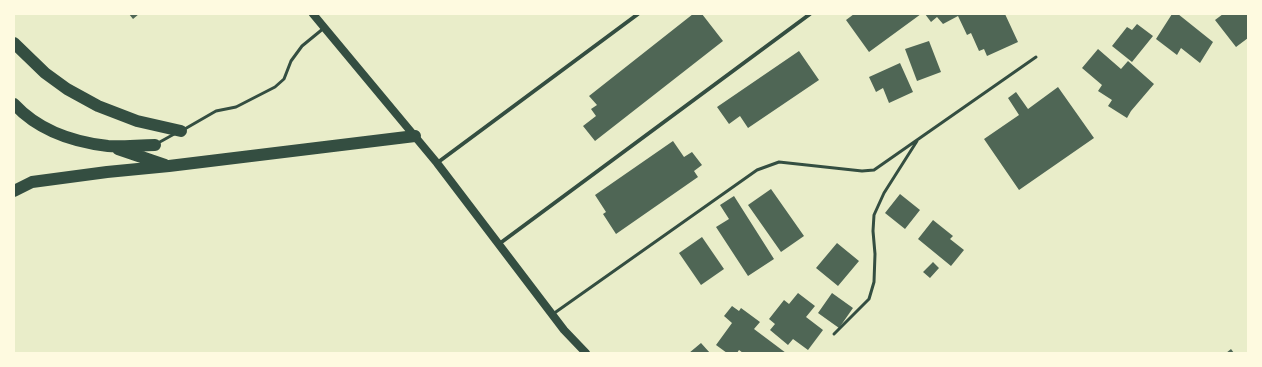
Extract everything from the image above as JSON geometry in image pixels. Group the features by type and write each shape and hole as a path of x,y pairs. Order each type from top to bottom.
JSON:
{"highway":[{"path":"14,43 45,73 67,89 98,106 137,121 181,131"},
{"path":"14,104 34,122 50,131 78,141 109,146 169,166"},
{"path":"14,191 32,182 415,136"},
{"path":"109,146 154,145"}],"main road":[{"path":"315,15 437,163 564,330 586,353"}],"street":[{"path":"437,163 638,14"},
{"path":"499,244 810,14"}],"lane":[{"path":"154,145 216,112 236,107 275,87 284,79 293,57 302,46 325,27"},
{"path":"553,314 757,170 779,162 862,171 874,170 1036,57"},
{"path":"834,334 869,299 874,282 874,215 884,193 918,140"}],"building":[{"path":"129,14 139,14 133,19"},
{"path":"693,14 702,14 723,41 595,141 583,126 596,116 591,109 597,105 589,96"},
{"path":"854,14 921,14 869,52 846,20"},
{"path":"925,14 1005,14 1018,42 987,56 984,49 979,51 971,33 967,35 958,16 943,24 937,17 931,22"},
{"path":"1172,14 1178,14 1213,42 1200,63 1181,48 1177,55 1156,39"},
{"path":"1223,14 1248,14 1248,38 1236,47 1215,20"},
{"path":"1137,24 1153,36 1132,62 1112,46 1127,27 1132,30"},
{"path":"929,41 941,72 917,81 905,49"},
{"path":"1098,49 1121,69 1128,61 1154,84 1131,111 1127,118 1108,106 1112,100 1098,91 1102,85 1082,68"},
{"path":"799,51 819,80 748,128 740,116 729,124 717,107"},
{"path":"900,63 913,92 889,103 883,88 876,92 869,77"},
{"path":"1058,87 1094,138 1019,190 984,139 1019,115 1008,98 1016,92 1028,109"},
{"path":"673,141 684,157 692,152 702,165 694,171 698,177 616,234 603,214 606,212 595,195"},
{"path":"771,189 804,236 781,252 748,205"},
{"path":"900,194 920,210 905,229 885,213"},
{"path":"734,196 774,259 748,276 716,227 729,219 720,205"},
{"path":"933,220 953,236 950,239 964,250 951,266 918,239"},
{"path":"702,237 724,269 701,285 679,253"},
{"path":"837,243 859,261 838,286 816,268"},
{"path":"933,262 939,268 930,278 923,272"},
{"path":"798,293 815,306 806,317 823,330 808,350 793,339 788,345 770,330 775,324 769,319 784,300 789,304"},
{"path":"832,293 853,308 839,328 818,313"},
{"path":"732,306 739,311 741,308 760,322 754,329 786,353 743,353 739,350 737,353 727,353 716,345 732,323 724,316"},
{"path":"701,343 710,353 689,353"},
{"path":"1231,349 1234,353 1226,353"}]}
